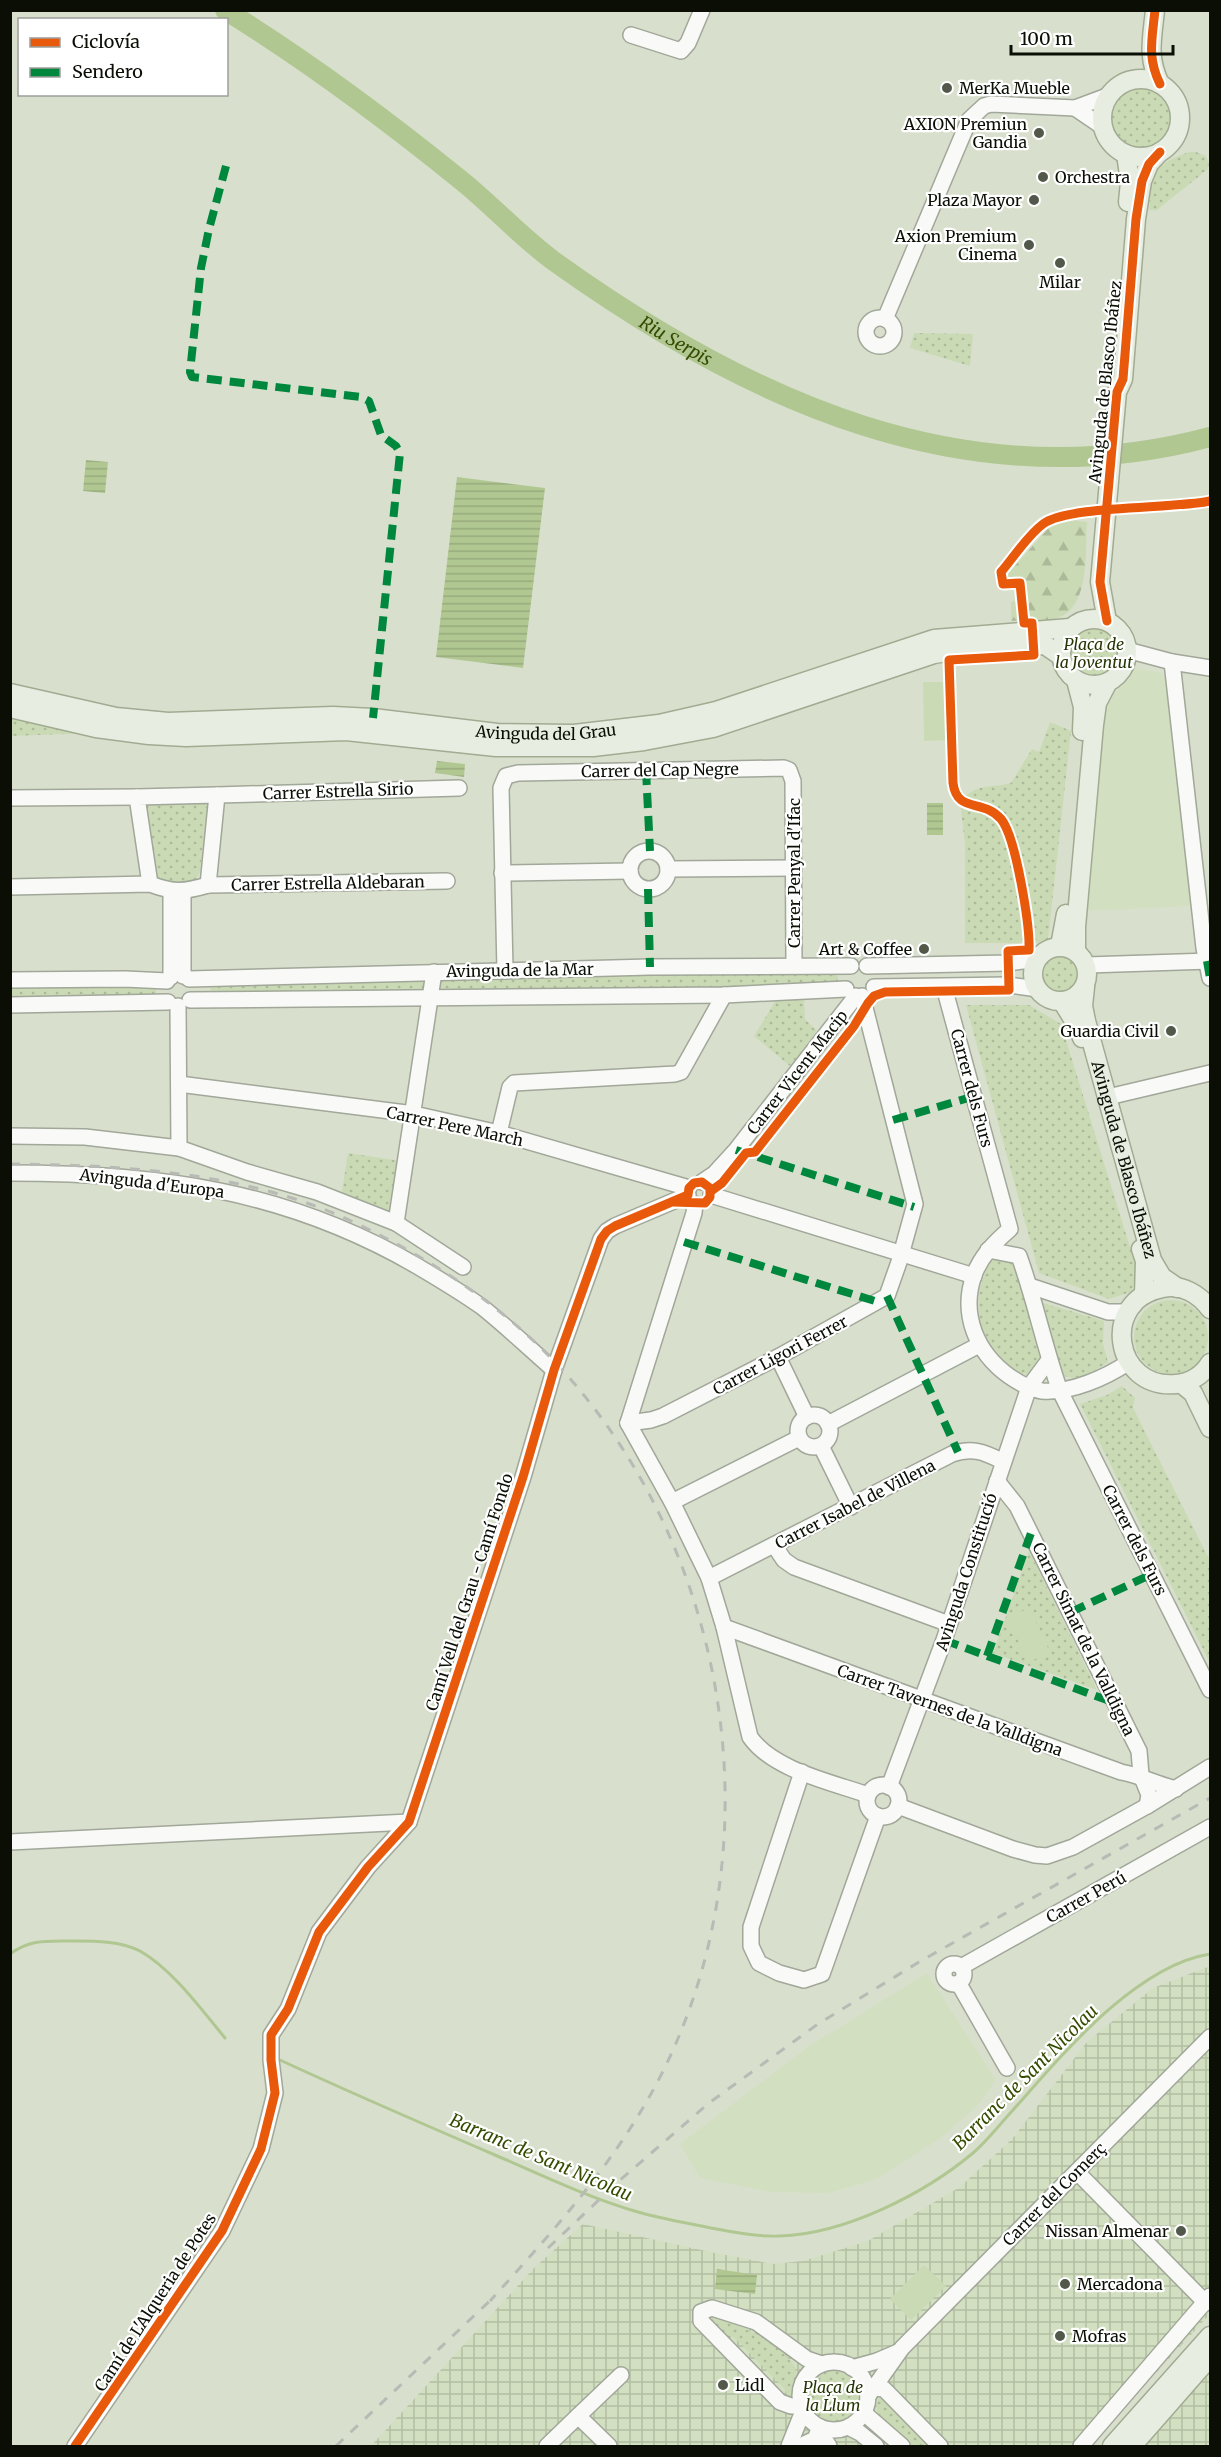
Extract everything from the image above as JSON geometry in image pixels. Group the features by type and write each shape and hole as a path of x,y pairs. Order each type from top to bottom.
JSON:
{"main road":[{"path":"1145,10 1142,52 1136,72 1110,95 1104,105 1103,127 1108,138 1116,147 1126,153 1143,156 1160,152 1174,139 1180,116 1174,98 1160,84 1152,67 1155,10"},
{"path":"1128,81 1139,79 1160,84"},
{"name":"Avinguda de Blasco Ibáñez","path":"1107,621 1100,587 1117,392 1123,379 1136,219 1142,181 1149,164 1160,152"},
{"name":"Avinguda de Blasco Ibáñez","path":"1117,392 1112,380 1130,182 1126,153"},
{"name":"Avinguda de Blasco Ibáñez","path":"1073,626 1100,587"},
{"path":"1086,619 1107,621 1121,633 1128,650 1125,666 1115,678 1098,685 1076,680 1066,670 1061,656 1064,637 1073,626 1086,619"},
{"name":"Avinguda del Grau","path":"10,693 116,717 168,722 333,716 373,718 497,733 574,734 658,724 716,711 934,639 1073,626"},
{"name":"Avinguda del Grau","path":"10,708 104,729 149,735 186,737 346,731 496,747 593,747 644,741 712,728 934,654 966,649 1045,645 1061,656"},
{"path":"1074,954 1052,948 1037,959 1033,974 1038,989 1048,999 1062,1001 1076,997 1085,987 1088,973 1074,954 1065,925 1083,707 1076,680"},
{"path":"1074,954 1094,725 1097,703 1108,682"},
{"name":"Avinguda de Blasco Ibáñez","path":"1085,987 1083,1006 1152,1260 1162,1276 1178,1288 1201,1298 1210,1309"},
{"name":"Avinguda de Blasco Ibáñez","path":"1062,1001 1079,1029 1119,1167 1144,1261 1144,1295"},
{"path":"1178,1288 1166,1287 1144,1295 1127,1312 1121,1337 1123,1350 1139,1374 1152,1382 1167,1385 1182,1384 1209,1366"},
{"path":"1209,1366 1203,1384 1210,1404"},
{"path":"1182,1384 1193,1393 1210,1428"},
{"path":"1112,2446 1210,2336"},
{"path":"1132,2446 1210,2357"}],"street":[{"path":"631,35 681,51 688,43 702,10"},
{"path":"885,319 969,120 984,106 998,103 1075,108 1110,95"},
{"path":"1075,108 1103,127"},
{"path":"1128,650 1172,662 1210,668"},
{"path":"1172,662 1210,978"},
{"name":"Carrer del Cap Negre","path":"502,873 502,784 506,776 518,773 784,768 789,770 793,781"},
{"name":"Carrer Penyal d'Ifac","path":"793,781 794,965"},
{"name":"Carrer Estrella Sirio","path":"10,798 137,797 459,788"},
{"path":"208,885 217,795"},
{"path":"137,797 150,884"},
{"path":"650,851 662,857 668,869 667,876 660,886 648,889 636,883 630,871 633,859 643,852 650,851"},
{"path":"668,869 794,868"},
{"path":"505,971 502,873 630,871"},
{"name":"Carrer Estrella Aldebaran","path":"177,891 208,885 447,881"},
{"path":"10,887 150,884 177,891 177,978 164,995 179,1002"},
{"path":"1074,954 1209,961"},
{"path":"867,966 1008,963 1037,959"},
{"name":"Avinguda de la Mar","path":"10,980 794,965 851,966 862,964 867,966"},
{"path":"851,966 845,971 843,978 859,992"},
{"name":"Carrer Ligori Ferrer","path":"628,1423 663,1416 778,1357 887,1296 902,1254 915,1204 859,992 874,973 867,966"},
{"path":"396,1223 434,972"},
{"path":"177,978 194,989 179,1002 179,1148"},
{"name":"Avinguda de la Mar","path":"10,1005 724,995 1009,985 1038,989"},
{"name":"Carrer dels Furs","path":"944,987 1010,1229 1030,1286 1049,1360 1060,1390 1210,1690"},
{"name":"Carrer Vicent Macip","path":"628,1423 699,1198 859,992"},
{"path":"499,1132 510,1087 514,1083 681,1072 724,995"},
{"path":"1108,1097 1210,1073"},
{"name":"Carrer Pere March","path":"179,1084 414,1114 499,1132 699,1198 974,1276"},
{"path":"10,1136 85,1137 179,1148 247,1172 317,1192 396,1223 463,1268"},
{"name":"Avinguda d'Europa","path":"10,1173 76,1173 146,1179 254,1197 298,1210 350,1231 421,1269 481,1307 554,1370"},
{"path":"671,1203 699,1198"},
{"path":"671,1203 684,1215 699,1198"},
{"name":"Camí Vell del Grau - Camí Fondo","path":"409,1822 520,1488 554,1370 602,1239 610,1228 671,1203"},
{"path":"1010,1229 988,1250 974,1276 969,1306 979,1345 991,1361 1029,1387 1042,1390 1060,1390 1087,1383 1129,1362"},
{"path":"988,1250 1019,1256"},
{"path":"1030,1286 1108,1312 1127,1312"},
{"path":"828,1424 979,1345"},
{"path":"778,1357 807,1417"},
{"name":"Avinguda Constitució","path":"889,1787 949,1624 1002,1461 1029,1387 1049,1360"},
{"path":"820,1416 828,1424 829,1436 821,1446 807,1446 799,1438 798,1427 807,1417 820,1416"},
{"path":"628,1423 672,1502 710,1578 750,1737 770,1758 801,1772 868,1795"},
{"path":"672,1502 799,1438"},
{"path":"821,1446 850,1507"},
{"name":"Carrer Isabel de Villena","path":"710,1578 952,1454 965,1450 980,1450 1002,1461"},
{"name":"Carrer Simat de la Valldigna","path":"997,1481 1017,1506 1140,1751 1141,1775 1149,1795 1148,1806"},
{"path":"774,1545 784,1560 794,1567 949,1624"},
{"name":"Carrer Tavernes de la Valldigna","path":"724,1627 1121,1772 1141,1775 1176,1789"},
{"path":"898,1806 1013,1849 1041,1856 1065,1851 1148,1806 1210,1767"},
{"path":"801,1772 751,1927 750,1946 759,1963 779,1973 804,1980 822,1974 878,1816"},
{"path":"879,1786 889,1787 896,1792 898,1806 892,1814 878,1816 873,1814 867,1805 868,1795 879,1786"},
{"path":"10,1842 409,1822"},
{"name":"Camí de L'Alqueria de Potes","path":"75,2446 222,2232 261,2149 275,2092 271,2035 288,2008 319,1932 368,1867 409,1822"},
{"name":"Carrer Perú","path":"1007,2068 959,1983 964,1976 961,1966 1210,1827"},
{"name":"Carrer del Comerç","path":"871,2392 898,2352 1210,2037"},
{"path":"1077,2172 1208,2299 1081,2446"},
{"path":"794,2431 789,2416 780,2402 701,2321 701,2312 712,2308 756,2322 807,2359 822,2364"},
{"path":"784,2343 801,2370 802,2409 810,2421 821,2428 836,2430 848,2427 864,2413 871,2392"},
{"name":"Carrer del Comerç","path":"852,2368 898,2352"},
{"path":"803,2380 811,2370 822,2364 834,2362 852,2368 871,2392"},
{"path":"547,2446 621,2374"},
{"path":"871,2392 884,2389 940,2446"},
{"path":"780,2402 802,2409"},
{"path":"789,2446 802,2409"},
{"path":"864,2413 902,2446"},
{"path":"578,2416 609,2446"},
{"path":"848,2427 876,2446"},
{"path":"800,2446 815,2439 821,2428"},
{"path":"821,2428 829,2446"}],"shaded area":[{"path":"86,460 108,462 105,493 83,491"},
{"path":"457,477 545,488 523,668 436,657"},
{"path":"1135,669 1160,672 1165,679 1191,906 1088,911 1106,710 1109,698 1128,680"},
{"path":"437,761 465,764 464,777 435,773"},
{"path":"927,803 943,803 943,835 927,835"},
{"path":"1210,1966 1210,2314 1089,2446 371,2446 534,2268 583,2224 773,2264 803,2261 868,2241 960,2187 1013,2138 1087,2042 1153,1988"},
{"path":"927,1973 996,2080 978,2105 941,2138 877,2179 828,2193 771,2192 700,2178 680,2144 808,2047"},
{"path":"717,2269 757,2275 755,2294 715,2289"},
{"path":"1210,2373 1210,2446 1142,2446"}],"green space":[{"path":"1134,88 1146,88 1157,93 1165,101 1170,118 1168,130 1157,143 1146,148 1134,148 1123,143 1115,135 1110,124 1110,112 1115,101 1123,93"},
{"path":"1189,152 1206,156 1209,163 1208,169 1157,210 1149,210 1153,179 1161,166"},
{"path":"914,333 973,334 970,366 910,348"},
{"path":"1073,520 1087,522 1084,577 1076,603 1068,612 1057,618 1011,621 1011,602 1016,601 1016,587 1000,587 997,575 1000,567 1011,570 1053,523"},
{"name":"Plaça de la Joventut","path":"1089,629 1099,629 1114,639 1118,653 1117,662 1108,673 1099,677 1089,677 1074,667 1070,658 1070,648 1080,633"},
{"path":"923,682 950,682 951,740 924,741"},
{"path":"11,717 93,733 11,736"},
{"path":"1050,722 1071,731 1048,940 1035,943 965,943 965,844 960,802 972,791 1011,783 1032,749 1039,752"},
{"path":"200,798 207,807 200,872 193,884 159,884 151,859 143,804"},
{"path":"1061,957 1074,962 1079,975 1074,988 1061,993 1048,988 1043,975 1048,962"},
{"path":"834,971 838,976 838,985 443,994 439,982 443,978"},
{"path":"425,976 431,991 211,997 210,983"},
{"path":"156,985 156,995 11,1000 10,987"},
{"path":"804,999 805,1019 817,1031 790,1066 754,1036 776,1000"},
{"path":"966,1005 1029,1005 1061,1024 1138,1273 1131,1292 1109,1299 1039,1273"},
{"path":"348,1153 401,1161 390,1215 341,1197"},
{"path":"996,1257 1013,1262 1015,1266 1040,1358 1040,1363 1032,1374 1018,1372 1001,1359 993,1350 982,1328 979,1317 979,1293 987,1268"},
{"path":"1164,1300 1178,1300 1192,1306 1202,1316 1208,1330 1206,1351 1192,1368 1178,1374 1164,1374 1150,1368 1140,1358 1134,1344 1134,1330 1140,1316 1150,1306"},
{"path":"1040,1302 1104,1321 1103,1344 1108,1362 1080,1377 1062,1375"},
{"path":"1122,1386 1135,1398 1133,1407 1135,1412 1210,1561 1210,1663 1080,1404 1107,1395"},
{"path":"1029,1551 1097,1690 993,1653"},
{"path":"1029,1608 1050,1652 1029,1662 1007,1618"},
{"path":"924,2265 946,2286 911,2320 890,2299"},
{"path":"715,2316 750,2331 787,2357 797,2377 792,2401 789,2400 784,2388 733,2336 728,2341 712,2322"},
{"name":"Plaça de la Llum","path":"828,2370 838,2370 852,2377 859,2396 852,2415 838,2422 828,2422 818,2418 811,2411 807,2401 807,2391 811,2381 818,2374"},
{"path":"884,2398 932,2446 910,2446 886,2426 881,2420 877,2406 878,2399"}],"waterway":[{"name":"Riu Serpis","path":"225,10 316,70 405,136 462,181 555,262 629,312 705,357 784,396 864,426 948,447 1033,457 1120,454 1210,437"},
{"name":"Barranc de Sant Nicolau","path":"10,1954 24,1946 44,1941 105,1942 132,1947 164,1968 225,2038"},
{"name":"Barranc de Sant Nicolau","path":"280,2060 548,2178 620,2206 665,2219 746,2234 771,2236 805,2234 857,2220 882,2209 908,2197 953,2168 984,2143 1077,2040 1128,1994 1154,1976 1182,1962 1210,1954"}],"railway":[{"path":"10,1164 97,1166 184,1174 227,1182 311,1205 351,1221 406,1249 484,1300 532,1339 554,1361 613,1435 660,1516 695,1604 717,1696 725,1789 720,1883 701,1975 667,2063 631,2128 588,2188 490,2301"},
{"path":"548,2248 619,2181 709,2103 818,2024 919,1962 1210,1798"},
{"path":"336,2446 495,2296"}],"marked path":[{"path":"226,166 201,268 190,372 192,377 361,397 369,401 381,435 396,446 400,453 373,718"},
{"path":"646,770 650,851"},
{"path":"648,889 650,967"},
{"path":"1207,961 1210,978"},
{"path":"893,1120 975,1096"},
{"path":"736,1150 914,1207"},
{"path":"684,1242 878,1302"},
{"path":"887,1296 958,1452"},
{"path":"987,1656 1031,1533"},
{"path":"1071,1612 1152,1574"},
{"path":"944,1640 1115,1703"}],"cycle path":[{"path":"1155,10 1152,57 1160,84"},
{"path":"1107,621 1100,582 1117,392 1123,379 1136,219 1142,181 1149,164 1160,152"},
{"path":"711,1191 722,1183 746,1153 755,1152 854,1026 874,996 885,992 1009,990 1008,951 1029,950 1021,882 1007,829 994,813 960,799 955,793 953,783 949,660 1034,655 1032,623 1024,623 1020,583 1003,584 1001,572 1037,529 1056,518 1097,510 1210,501"},
{"path":"75,2446 222,2231 261,2149 275,2093 271,2035 288,2009 319,1932 368,1867 409,1822 523,1477 554,1370 601,1239 615,1226 688,1195 689,1188 694,1183 702,1182 710,1188 710,1197 705,1203 673,1202"}],"place":[{"name":"MerKa Mueble","path":"947,88"},
{"name":"AXION Premiun Gandia","path":"1039,133"},
{"name":"Orchestra","path":"1043,177"},
{"name":"Plaza Mayor","path":"1034,200"},
{"name":"Axion Premium Cinema","path":"1029,245"},
{"name":"Milar","path":"1060,263"},
{"name":"Art & Coffee","path":"924,949"},
{"name":"Guardia Civil","path":"1171,1031"},
{"name":"Nissan Almenar","path":"1181,2231"},
{"name":"Mercadona","path":"1065,2284"},
{"name":"Mofras","path":"1060,2336"},
{"name":"Lidl","path":"723,2385"}]}
